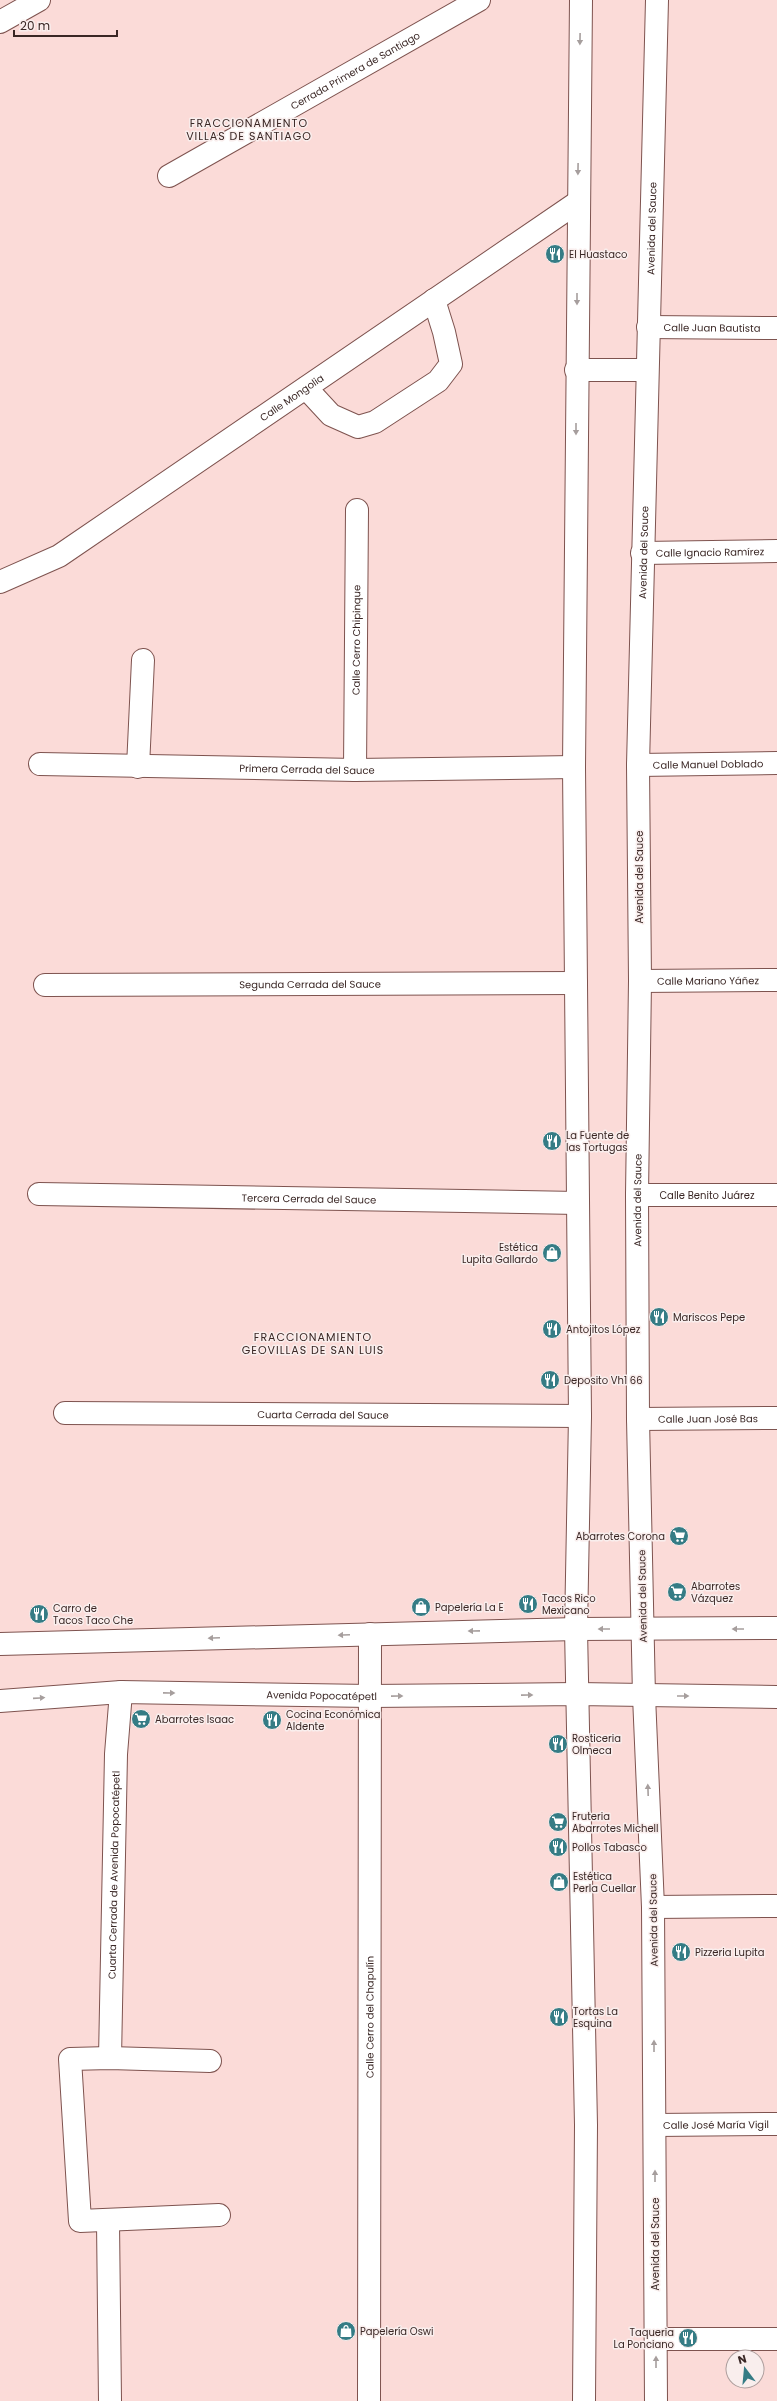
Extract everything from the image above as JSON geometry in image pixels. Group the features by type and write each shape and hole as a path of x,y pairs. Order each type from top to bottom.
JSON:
{"street":[{"path":"0,22 39,0"},
{"name":"Cerrada Primera de Santiago","path":"169,176 479,0"},
{"path":"580,0 574,767 580,1416 576,1629 586,2125 584,2401"},
{"name":"Avenida del Sauce","path":"656,2401 653,1907 644,1696 638,1419 637,1195 640,981 638,765 642,553 657,0"},
{"name":"Calle Mongolia","path":"0,582 59,556 578,202"},
{"path":"306,388 331,415 358,427 375,422 438,381 451,364 444,332 434,300"},
{"name":"Calle Juan Bautista","path":"648,327 777,328"},
{"path":"576,370 647,370"},
{"name":"Calle Cerro Chipinque","path":"355,770 357,510"},
{"name":"Calle Ignacio Ramírez","path":"642,553 777,551"},
{"path":"138,767 142,660"},
{"name":"Calle Manuel Doblado","path":"638,765 777,763"},
{"name":"Primera Cerrada del Sauce","path":"40,764 355,770 574,767"},
{"name":"Calle Mariano Yáñez","path":"640,981 777,980"},
{"name":"Segunda Cerrada del Sauce","path":"45,985 576,983"},
{"name":"Tercera Cerrada del Sauce","path":"39,1194 578,1203"},
{"name":"Calle Benito Juárez","path":"637,1195 777,1195"},
{"name":"Cuarta Cerrada del Sauce","path":"65,1413 580,1416"},
{"name":"Calle Juan José Bas","path":"638,1419 777,1418"},
{"path":"0,1644 576,1629 777,1628"},
{"name":"Calle Cerro del Chapulín","path":"369,2401 370,1634"},
{"name":"Avenida Popocatépetl","path":"0,1701 121,1692 370,1696 577,1694 644,1696 777,1696"},
{"name":"Cuarta Cerrada de Avenida Popocatépetl","path":"110,2058 116,1754 121,1692"},
{"path":"653,1907 777,1906"},
{"path":"210,2061 110,2058 70,2059 80,2221 108,2222 219,2215"},
{"name":"Calle José María Vigil","path":"655,2125 777,2124"},
{"path":"108,2222 110,2401"},
{"path":"656,2339 777,2339"}],"place":[{"name":"El Huastaco","path":"555,254"},
{"name":"La Fuente de las Tortugas","path":"552,1141"},
{"name":"Estética Lupita Gallardo","path":"552,1253"},
{"name":"Mariscos Pepe","path":"659,1317"},
{"name":"Antojitos López","path":"552,1329"},
{"name":"Deposito Vh1 66","path":"550,1380"},
{"name":"Abarrotes Corona","path":"679,1536"},
{"name":"Abarrotes Vázquez","path":"677,1592"},
{"name":"Tacos Rico Mexicano","path":"528,1604"},
{"name":"Papelería La E","path":"421,1607"},
{"name":"Carro de Tacos Taco Che","path":"39,1614"},
{"name":"Abarrotes Isaac","path":"141,1719"},
{"name":"Cocina Económica Aldente","path":"272,1720"},
{"name":"Rosticeria Olmeca","path":"558,1744"},
{"name":"Fruteria Abarrotes Michell","path":"558,1822"},
{"name":"Pollos Tabasco","path":"558,1847"},
{"name":"Estética Perla Cuellar","path":"559,1882"},
{"name":"Pizzeria Lupita","path":"681,1952"},
{"name":"Tortas La Esquina","path":"559,2017"},
{"name":"Papelería Oswi","path":"346,2331"},
{"name":"Taqueria La Ponciano","path":"688,2338"}],"district":[{"name":"FRACCIONAMIENTO VILLAS DE SANTIAGO","path":"249,129"},
{"name":"FRACCIONAMIENTO GEOVILLAS DE SAN LUIS","path":"313,1343"}]}
